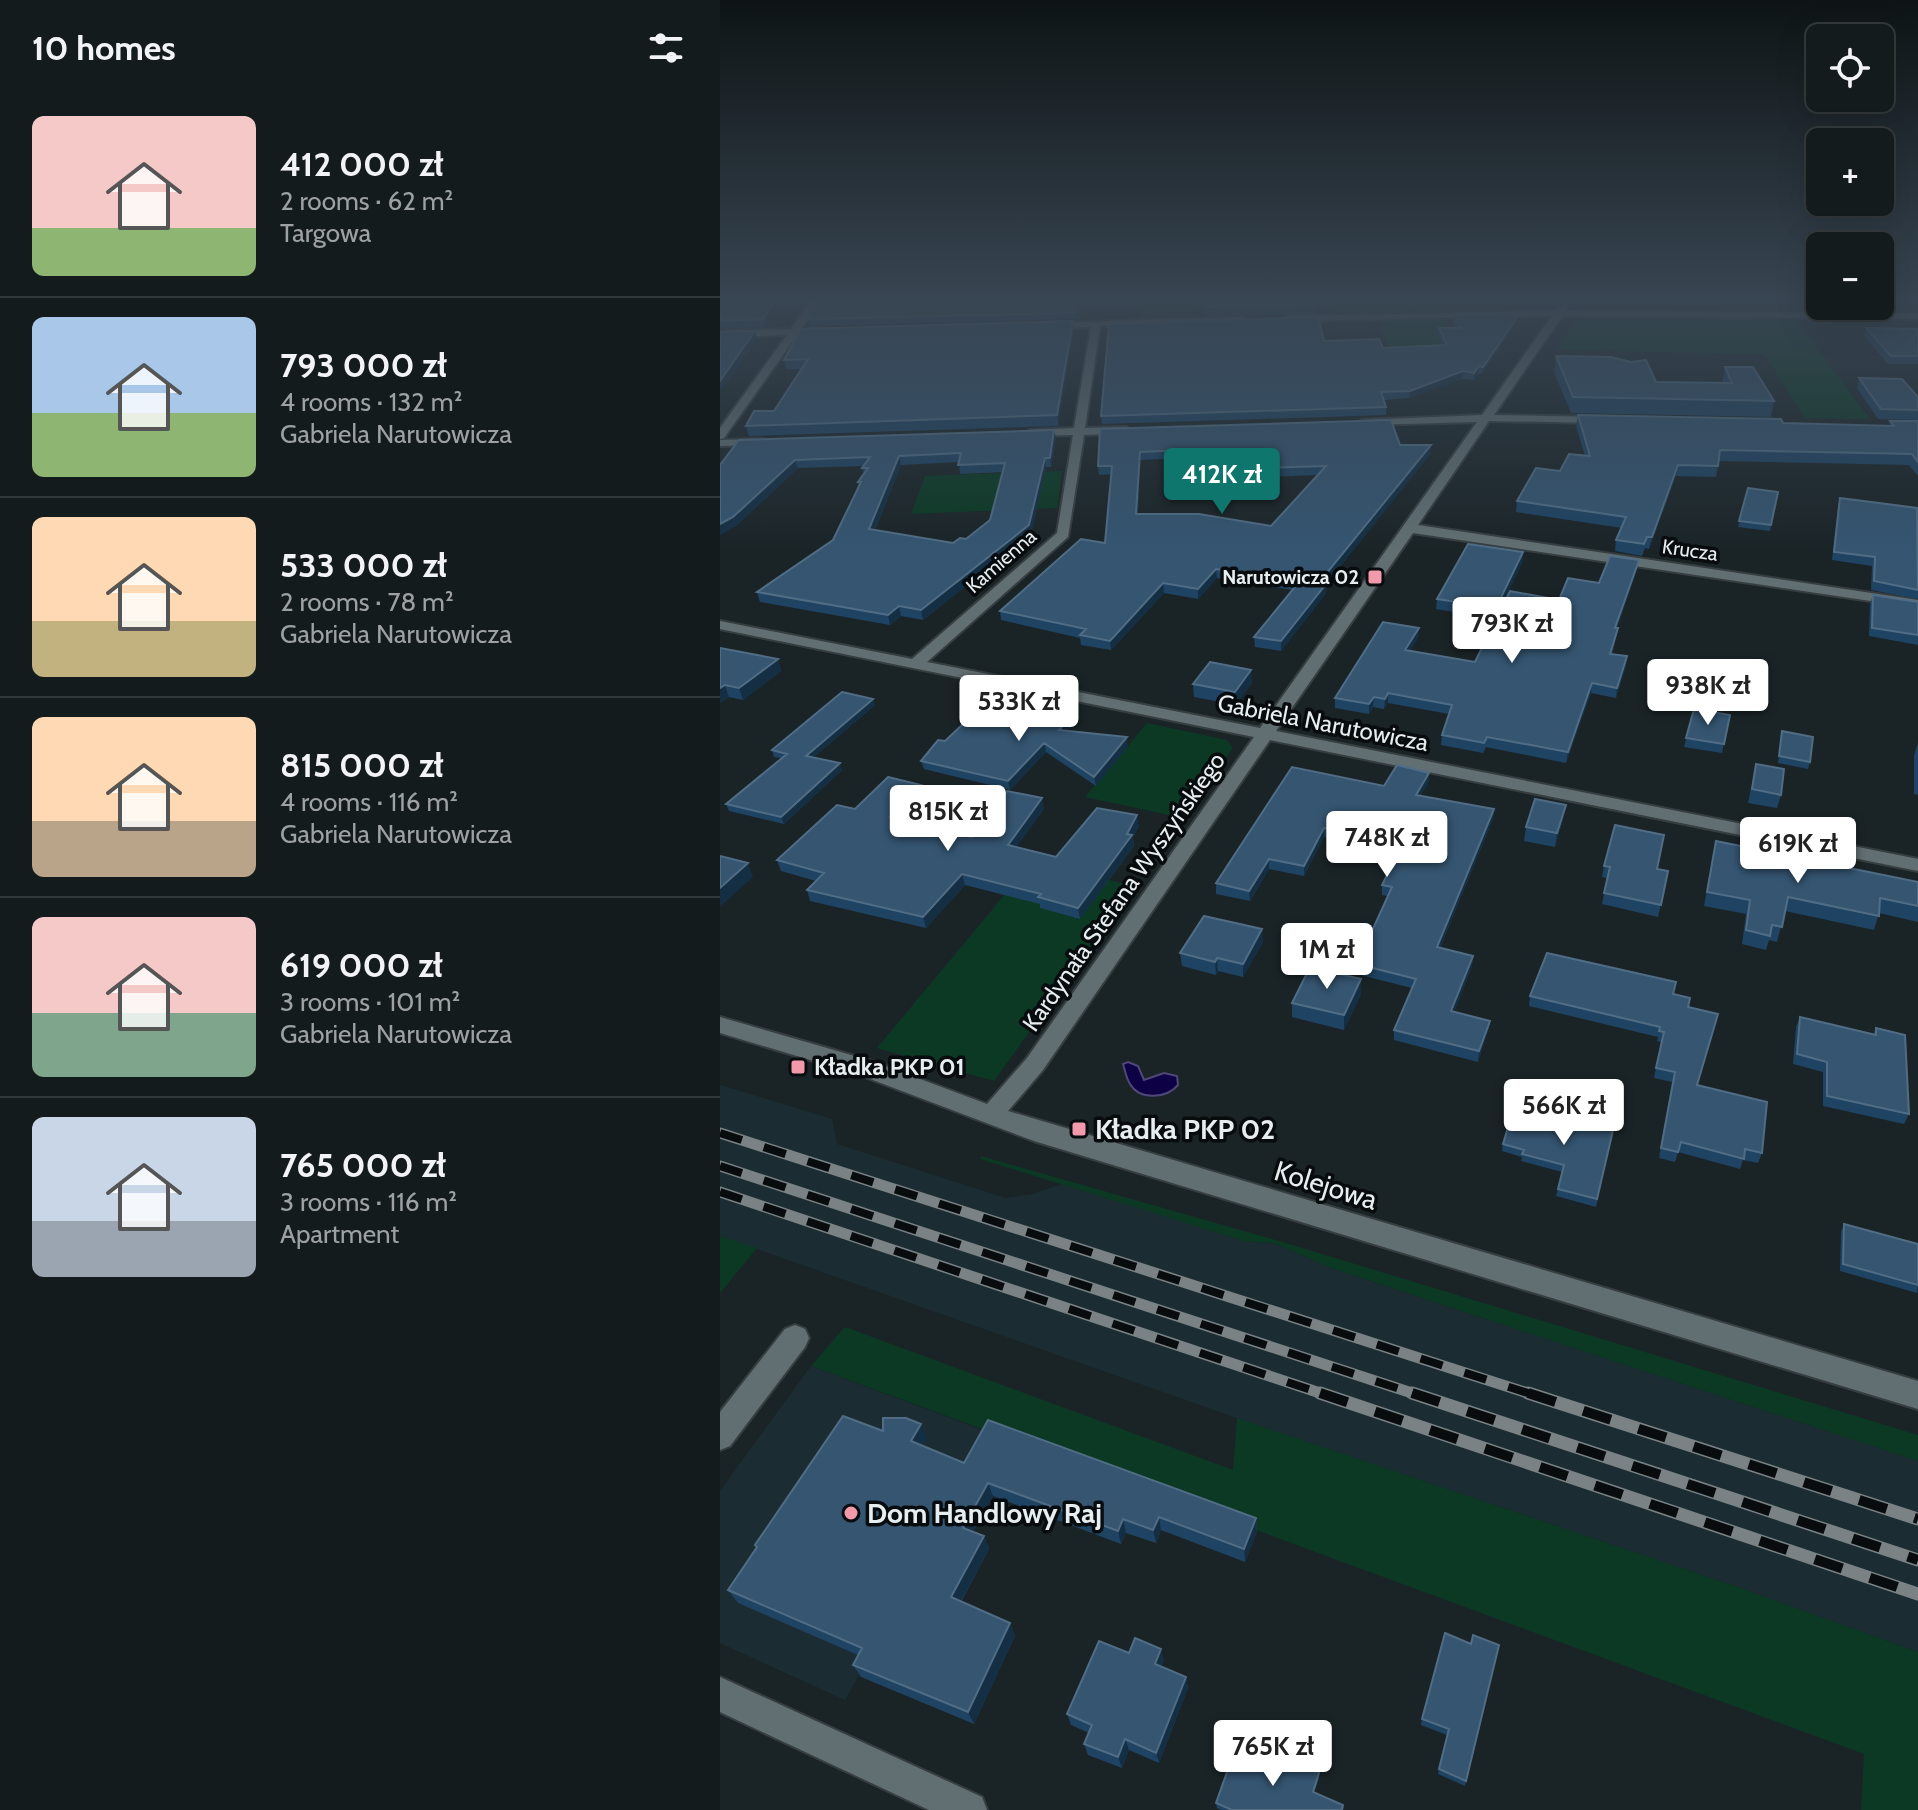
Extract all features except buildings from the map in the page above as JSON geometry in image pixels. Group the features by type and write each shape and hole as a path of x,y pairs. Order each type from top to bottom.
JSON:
{"street":[{"path":"720,436 756,384"},
{"name":"Kamienna","path":"915,664 1063,534 1088,384"},
{"name":"Kardynała Stefana Wyszyńskiego","path":"991,1115 1035,1064 1510,384"},
{"path":"1346,423 1487,418 1612,420"},
{"path":"1010,434 1146,429"},
{"path":"720,443 780,441"},
{"name":"Krucza","path":"1409,528 1918,604"},
{"name":"Gabriela Narutowicza","path":"720,625 1265,737 1918,865"},
{"name":"Kolejowa","path":"720,1025 864,1067 1034,1131 1918,1395"},
{"path":"720,1436 795,1338"},
{"path":"720,1694 969,1810"}],"shaded area":[{"path":"1128,1062 1138,1066 1144,1080 1164,1073 1177,1076 1178,1085 1161,1095 1140,1093 1128,1079 1123,1064"},
{"path":"720,1085 832,1119 837,1144 1005,1198 1033,1194 1062,1184 1244,1241 1273,1243 1337,1270 1918,1461 1918,1652 720,1236"},
{"path":"811,1366 993,1434 845,1700 720,1643 720,1491"}],"green space":[{"path":"1784,384 1844,384 1870,419 1805,418"},
{"path":"1062,471 1057,508 911,514 925,476"},
{"path":"1147,723 1227,740 1233,748 1183,818 1085,797"},
{"path":"1032,862 1134,886 994,1081 877,1048"},
{"path":"981,1156 1286,1243 1918,1435 1918,1461 1337,1270 1273,1243 1244,1241 980,1159"},
{"path":"720,1236 757,1248 720,1293"},
{"path":"845,1327 1233,1470 1237,1418 1738,1587 1918,1652 1918,1810 1861,1810 1864,1754 811,1366"}],"railway":[{"path":"720,1133 1534,1395"},
{"path":"720,1166 1418,1395"},
{"path":"720,1192 1326,1395"},
{"path":"1320,1393 1918,1594"},
{"path":"1412,1393 1918,1560"},
{"path":"1528,1393 1918,1519"}],"place":[{"name":"Narutowicza 02","path":"1375,577"},
{"name":"Kładka PKP 01","path":"798,1067"},
{"name":"Kładka PKP 02","path":"1079,1129"},
{"name":"Dom Handlowy Raj","path":"851,1513"}]}
